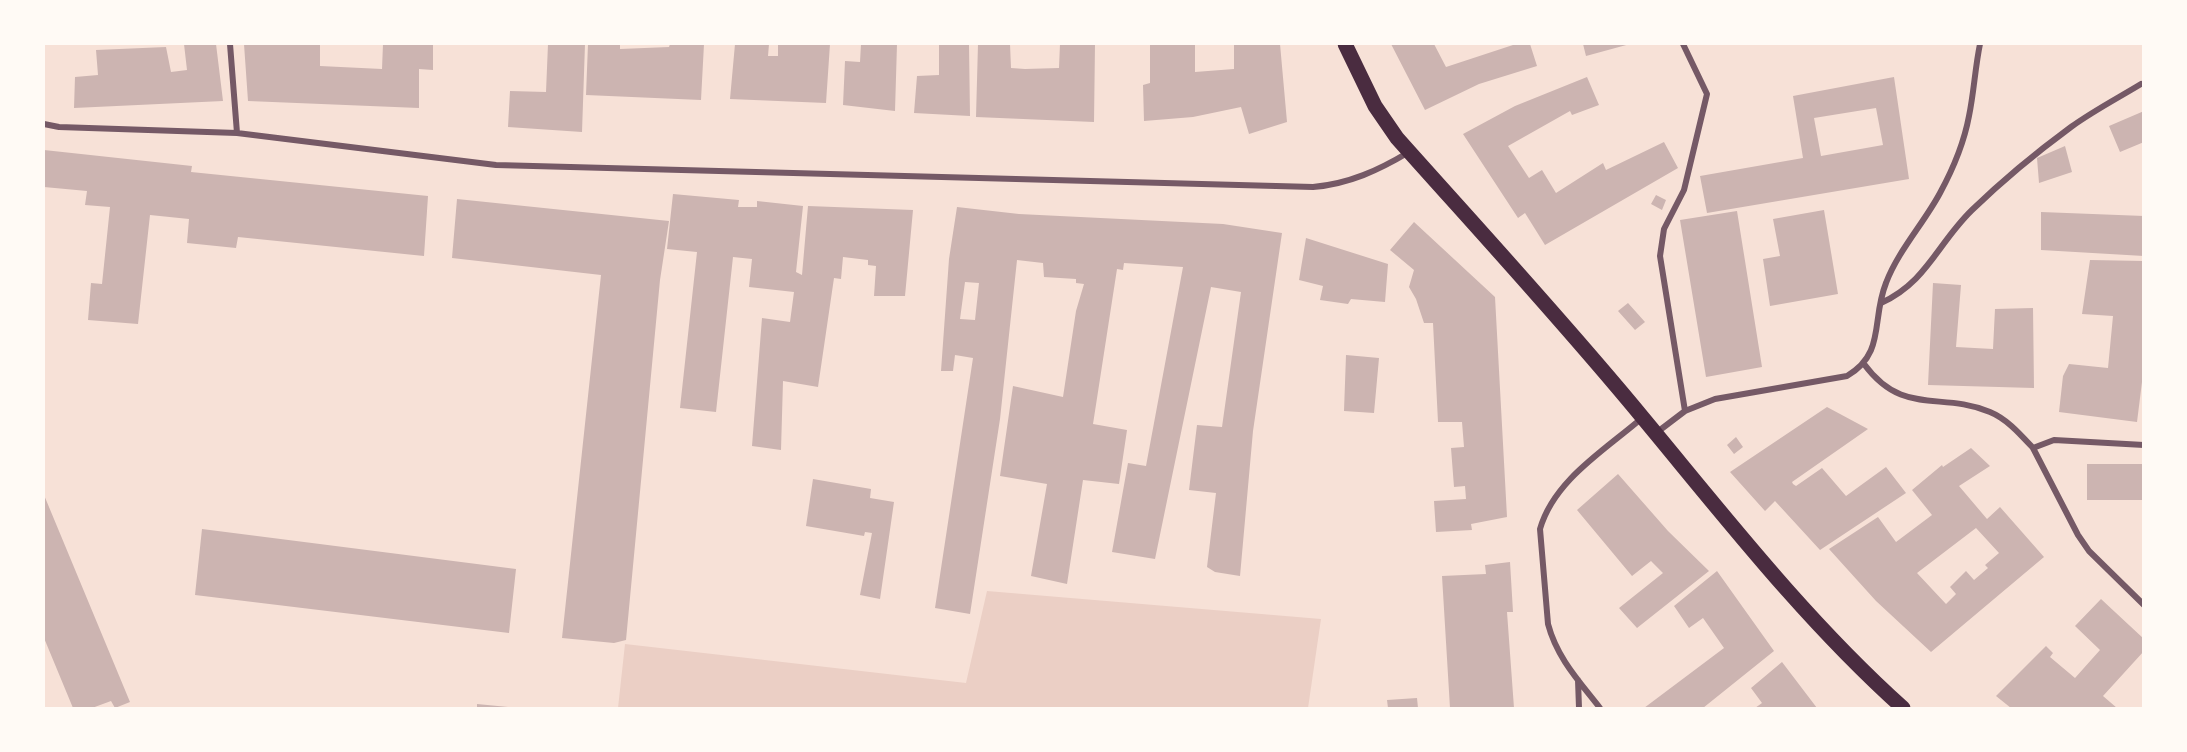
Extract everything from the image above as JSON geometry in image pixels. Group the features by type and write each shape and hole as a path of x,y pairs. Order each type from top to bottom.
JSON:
{"main road":[{"path":"1345,44 1375,106 1409,152 1643,418 1755,554 1836,642 1904,708"}],"street":[{"path":"230,44 237,133"},
{"path":"1683,44 1707,94 1684,190 1664,229 1660,256 1685,411"},
{"path":"1655,434 1685,411 1715,399 1847,376 1864,364 1871,355 1881,303 1893,268 1940,194 1962,144 1980,44"},
{"path":"1881,303 1906,290 1916,281 1939,247 1974,207 2071,127 2141,84"},
{"path":"44,124 59,127 237,133 496,165 1313,187 1331,186 1364,176 1409,152"},
{"path":"1864,364 1875,379 1897,394 1990,412 2018,432 2032,448 2068,521 2078,535 2096,558 2144,605"},
{"path":"1600,708 1556,649 1548,624 1540,528 1544,515 1561,487 1643,418"},
{"path":"2032,448 2054,440 2144,445"},
{"path":"1578,680 1579,708"}],"shaded area":[{"path":"987,591 1321,619 1308,708 618,708 625,644 966,683"}],"building":[{"path":"184,44 216,44 223,101 74,108 75,77 98,75 96,50 166,47 171,72 187,70"},
{"path":"244,44 320,44 320,66 382,69 383,44 433,44 433,70 419,69 419,108 248,101"},
{"path":"548,44 585,44 582,132 508,127 510,91 546,92"},
{"path":"588,44 620,44 620,49 669,47 670,44 704,44 701,100 586,95"},
{"path":"735,44 769,44 768,56 778,56 778,44 830,44 826,103 730,99"},
{"path":"861,44 897,44 895,111 843,105 845,61 860,62"},
{"path":"939,44 969,44 970,116 914,113 917,76 939,75"},
{"path":"978,44 1010,44 1011,68 1025,69 1059,68 1060,44 1095,44 1094,122 976,117"},
{"path":"1150,44 1195,44 1195,72 1234,69 1234,44 1280,44 1287,122 1249,134 1241,107 1193,117 1144,121 1143,85 1150,83"},
{"path":"1391,44 1434,44 1446,67 1516,44 1530,44 1537,66 1479,84 1425,110"},
{"path":"1583,44 1630,44 1586,56"},
{"path":"1587,77 1599,105 1572,115 1570,111 1508,146 1529,178 1542,170 1556,193 1603,163 1606,170 1664,142 1678,168 1545,245 1525,213 1518,218 1463,134 1515,106"},
{"path":"1894,77 1909,179 1707,213 1700,176 1803,158 1793,96","holes":["1876,108 1883,145 1821,156 1814,118"]},
{"path":"2144,111 2144,142 2120,152 2109,126"},
{"path":"2065,146 2072,172 2039,183 2037,158"},
{"path":"44,150 192,166 191,172 428,196 424,256 238,237 236,248 187,243 189,219 150,215 138,324 88,320 91,283 102,284 110,207 85,205 87,191 44,187"},
{"path":"673,194 739,200 738,207 757,207 757,201 803,206 796,272 802,275 808,206 913,210 905,296 874,296 876,266 868,265 868,260 843,257 841,279 834,278 818,387 783,381 781,450 752,446 762,318 790,322 794,292 749,287 752,259 733,257 716,412 680,408 697,252 667,249"},
{"path":"1656,195 1666,200 1662,210 1651,204"},
{"path":"457,199 669,221 660,280 626,640 614,643 562,638 601,275 452,258"},
{"path":"957,207 1019,214 1223,224 1282,233 1253,431 1240,576 1215,572 1207,567 1216,493 1189,490 1197,425 1222,427 1241,292 1211,287 1155,559 1112,552 1128,463 1146,466 1183,267 1124,263 1123,270 1117,269 1093,424 1127,430 1119,484 1083,480 1067,584 1031,576 1047,484 1000,476 1013,386 1063,397 1076,311 1084,284 1076,283 1076,279 1044,277 1043,263 1017,260 1000,419 970,614 935,608 973,358 955,355 953,371 941,371 949,259","holes":["965,282 979,283 975,320 960,319"]},
{"path":"1824,210 1838,294 1770,306 1763,259 1780,256 1773,219"},
{"path":"1737,211 1762,367 1706,377 1680,220"},
{"path":"2041,212 2144,216 2144,256 2041,250"},
{"path":"1414,222 1495,297 1507,517 1471,524 1472,530 1436,532 1434,501 1466,499 1465,486 1454,487 1451,448 1464,447 1462,422 1438,422 1433,323 1424,323 1416,299 1409,287 1414,270 1390,250"},
{"path":"1306,238 1388,264 1385,302 1351,299 1348,304 1320,300 1323,286 1299,280"},
{"path":"2090,260 2144,261 2144,366 2137,422 2059,412 2063,376 2069,364 2108,368 2113,316 2082,314"},
{"path":"1933,283 1961,285 1956,347 1993,349 1995,309 2033,308 2034,388 1928,385"},
{"path":"1628,303 1645,322 1635,330 1618,311"},
{"path":"1346,355 1379,358 1374,413 1344,411"},
{"path":"1827,407 1868,429 1792,482 1793,484 1796,486 1822,468 1846,496 1886,467 1906,493 1820,550 1775,501 1765,511 1730,472"},
{"path":"1736,437 1743,447 1734,454 1727,445"},
{"path":"1971,448 1990,466 1959,486 1987,519 2000,507 2044,557 1931,652 1876,601 1829,549 1878,517 1896,542 1932,515 1912,490 1942,465 1943,467","holes":["1976,528 1999,553 1985,565 1988,568 1974,580 1966,571 1950,587 1956,594 1946,604 1917,573"]},
{"path":"2087,464 2144,464 2144,500 2087,500"},
{"path":"1618,474 1668,531 1709,571 1637,628 1619,608 1663,573 1651,561 1632,576 1577,510"},
{"path":"813,479 871,489 870,498 894,502 880,599 860,595 872,533 865,532 864,536 806,526"},
{"path":"44,495 130,702 115,708 111,701 92,708 73,708 44,638"},
{"path":"202,529 516,569 509,633 195,595"},
{"path":"1510,562 1513,612 1507,612 1514,708 1450,708 1442,576 1486,574 1485,565"},
{"path":"1717,571 1774,651 1703,708 1644,708 1724,648 1703,618 1689,628 1674,606"},
{"path":"2101,599 2144,639 2144,651 2103,696 2117,708 2011,708 1996,696 2046,646 2053,653 2050,657 2075,678 2100,650 2075,626"},
{"path":"1782,662 1817,708 1755,708 1762,703 1751,688"},
{"path":"1417,698 1418,708 1388,708 1387,700"},
{"path":"477,704 508,707 508,708 477,708"}]}
